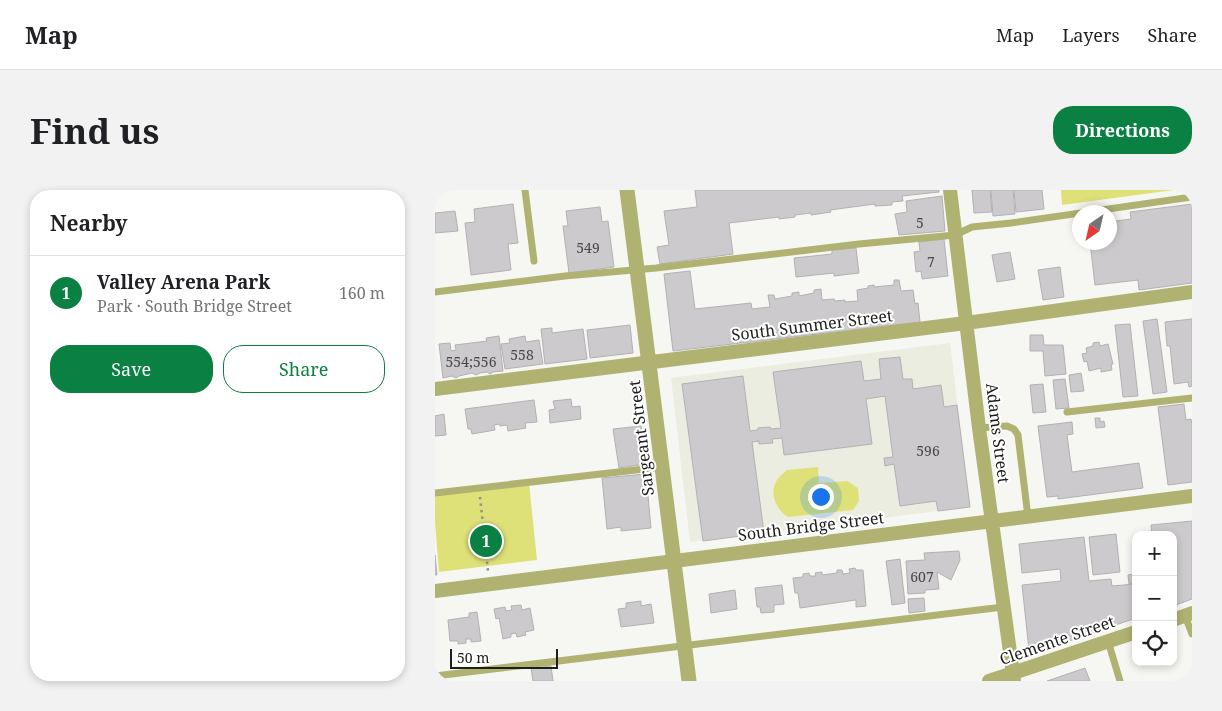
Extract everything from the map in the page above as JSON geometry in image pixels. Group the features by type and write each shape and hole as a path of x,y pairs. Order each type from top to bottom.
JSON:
{"street":[{"name":"Sargeant Street","path":"627,190 689,681"},
{"name":"Adams Street","path":"950,190 979,428 1013,677"},
{"name":"South Summer Street","path":"435,389 966,323 1192,292"},
{"name":"South Bridge Street","path":"435,591 1192,496"},
{"name":"Clemente Street","path":"989,681 1013,677 1132,633"}],"lane":[{"path":"525,190 534,261"},
{"path":"435,292 955,234 972,227 1192,197"},
{"path":"1067,412 1192,398"},
{"path":"979,428 1007,426 1014,429 1018,435 1028,517"},
{"path":"435,493 662,467"},
{"path":"435,676 1003,606"},
{"path":"1183,616 1192,634"},
{"path":"1107,642 1119,681"}],"path":[{"path":"479,488 489,584"}],"shaded area":[{"path":"950,343 970,507 690,542 671,378"}],"green space":[{"path":"1061,190 1174,190 1062,205"},
{"path":"818,467 819,483 847,481 858,488 859,501 853,510 788,517 775,502 773,492 777,480 787,470"},
{"path":"529,483 537,560 439,572 435,494"}],"building":[{"path":"695,190 939,190 939,192 902,196 903,201 892,202 892,205 875,206 875,204 830,210 831,212 811,215 811,213 779,219 779,217 729,223 733,254 660,264 657,247 669,245 664,211 697,207"},
{"path":"972,190 990,190 992,212 974,213"},
{"path":"991,190 1013,190 1015,214 993,216"},
{"path":"1014,190 1042,190 1044,209 1016,212"},
{"path":"942,196 945,231 899,235 895,214 907,212 906,201"},
{"path":"513,204 518,243 508,244 511,270 471,275 465,223 475,222 474,209"},
{"path":"1192,204 1192,283 1139,290 1138,280 1095,285 1091,250 1117,250 1117,221 1131,219 1130,212"},
{"path":"600,207 602,222 608,221 614,267 569,273 563,226 568,226 566,211"},
{"path":"455,211 458,231 435,233 435,213"},
{"path":"944,239 948,276 922,279 921,271 916,272 914,252 920,251 919,242"},
{"path":"856,248 859,273 834,276 834,273 796,277 794,258 832,254 832,250"},
{"path":"1010,252 1015,279 997,282 992,255"},
{"path":"1060,267 1064,297 1043,300 1038,270"},
{"path":"690,271 695,309 751,303 752,309 770,307 768,295 774,295 775,299 792,296 792,293 799,292 799,296 814,293 814,290 821,289 822,300 858,301 857,290 874,285 874,287 894,285 894,280 899,280 901,291 913,290 915,304 918,303 920,322 673,351 664,274"},
{"path":"1157,319 1167,392 1153,394 1143,321"},
{"path":"1192,319 1192,386 1189,387 1188,382 1174,384 1170,346 1167,346 1165,322"},
{"path":"1130,324 1138,396 1123,397 1115,325"},
{"path":"630,325 633,353 590,358 587,330"},
{"path":"552,328 552,333 583,329 587,359 545,364 541,329"},
{"path":"1030,335 1043,335 1044,345 1063,345 1066,374 1045,376 1043,351 1030,351"},
{"path":"499,336 503,371 476,375 472,373 456,378 452,376 443,378 439,344 450,343 451,351 456,350 455,345 487,341 486,338"},
{"path":"525,336 526,342 539,340 543,364 505,369 501,344 510,343 509,339"},
{"path":"1099,342 1100,346 1108,344 1113,364 1111,364 1112,370 1101,372 1101,368 1089,371 1087,361 1084,362 1082,354 1087,353 1086,348 1093,346 1093,343"},
{"path":"900,357 903,379 912,379 913,389 941,385 944,407 957,405 970,507 938,511 936,501 900,506 894,464 885,466 884,458 893,457 885,396 866,399 872,444 784,455 782,438 772,439 773,443 759,444 759,441 752,442 764,533 703,541 682,384 743,376 750,431 758,430 758,428 781,428 773,372 861,361 864,381 881,379 879,359"},
{"path":"1081,373 1084,391 1071,392 1069,375"},
{"path":"1065,379 1069,408 1056,409 1053,380"},
{"path":"1043,384 1046,412 1033,413 1030,385"},
{"path":"571,399 572,407 580,406 581,419 550,423 549,410 555,409 553,401"},
{"path":"534,400 537,422 525,423 526,428 508,431 507,425 500,426 500,424 494,425 495,430 472,434 471,429 468,429 465,409"},
{"path":"1184,404 1186,420 1191,419 1192,424 1192,482 1168,485 1158,407"},
{"path":"444,414 446,435 435,436 435,416"},
{"path":"1095,418 1100,418 1100,422 1104,421 1105,427 1096,428"},
{"path":"1072,422 1073,434 1067,435 1072,472 1139,463 1143,488 1058,499 1058,496 1047,497 1038,426"},
{"path":"641,426 642,435 645,435 648,456 645,456 646,464 619,468 613,429"},
{"path":"646,474 651,528 621,531 621,527 607,529 602,478"},
{"path":"1192,521 1192,599 1177,605 1177,531 1152,531 1151,525"},
{"path":"1116,534 1120,572 1093,575 1089,537"},
{"path":"1084,537 1089,581 1111,579 1112,586 1132,584 1132,619 1034,653 1029,650 1022,585 1061,581 1060,569 1022,573 1019,544"},
{"path":"959,551 960,560 951,580 937,572 939,589 925,590 925,593 908,594 906,561 925,560 924,553"},
{"path":"435,555 437,575 435,575"},
{"path":"900,559 905,603 892,605 886,561"},
{"path":"855,568 856,570 863,570 866,606 856,607 856,600 800,608 793,578 803,577 803,574 809,573 810,576 816,576 815,573 822,572 822,575 837,573 837,570 842,570 843,574 850,573 849,569"},
{"path":"1132,574 1132,584 1129,584 1128,575"},
{"path":"782,585 784,604 774,605 774,612 761,613 760,607 757,607 755,588"},
{"path":"735,590 737,609 711,613 709,594"},
{"path":"924,598 925,611 909,613 908,599"},
{"path":"641,601 641,606 651,604 654,623 621,627 618,609 626,608 626,603"},
{"path":"521,605 522,610 530,608 534,630 525,632 526,635 517,637 516,633 511,634 511,637 503,639 499,618 496,619 494,609 505,607 506,611 512,610 511,606"},
{"path":"477,612 481,641 471,642 471,639 466,639 466,643 458,644 458,641 450,641 448,620 469,617 469,613"},
{"path":"551,666 553,681 533,681 531,668"},
{"path":"1085,668 1090,681 1047,681"}],"place":[{"name":"Valley Arena Park","path":"486,541"}]}
